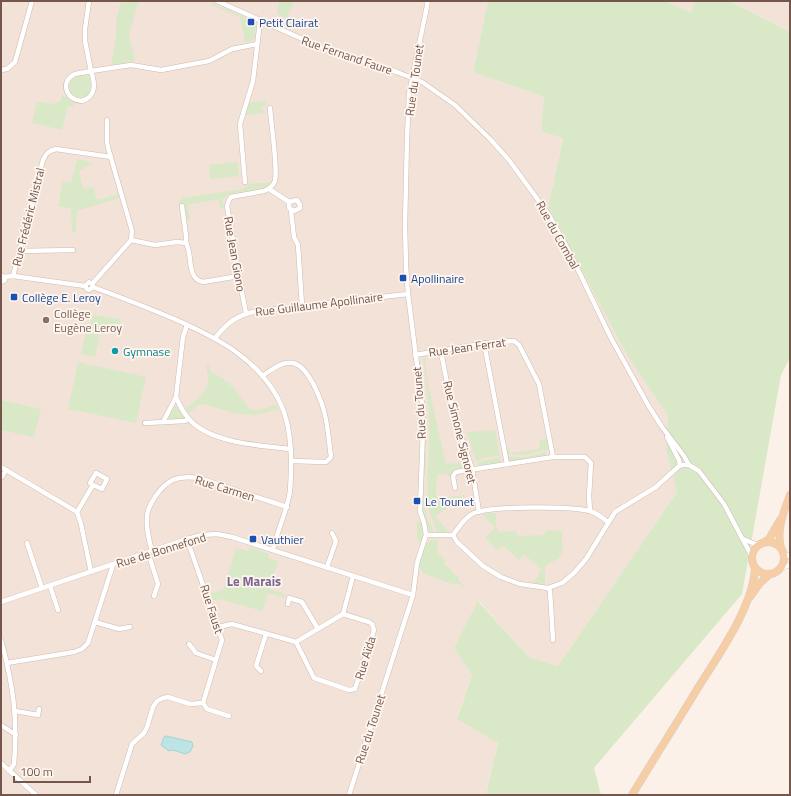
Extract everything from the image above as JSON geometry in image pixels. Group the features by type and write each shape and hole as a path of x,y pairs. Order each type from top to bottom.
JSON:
{"main road":[{"path":"632,795 715,661 748,600 760,583 770,574 781,568 784,558 779,536 783,515 790,495"},
{"path":"748,600 754,580 755,568 752,557 753,552 769,539 783,515"},
{"path":"763,543 774,543 782,550"},
{"path":"755,568 759,572 770,574"}],"street":[{"path":"1,70 7,69 15,62 32,1"},
{"path":"89,1 85,29 85,42 91,71 94,88 91,96 82,101 73,99 67,92 66,87 69,78 77,73 91,71 131,65 161,70 209,61 232,49 257,44"},
{"name":"Rue Fernand Faure","path":"217,1 324,49 412,78"},
{"name":"Rue du Tounet","path":"349,795 413,595 417,563 426,535 420,511 424,429 408,294 405,225 409,94 428,1"},
{"path":"246,182 240,124 253,81 260,21"},
{"name":"Rue du Combal","path":"412,78 422,82 455,105 509,160 532,191 549,215 568,250 611,338 648,405 662,427 684,456 689,466 699,471 724,504 752,557"},
{"path":"270,108 276,173 273,184 269,189 289,202 297,200 300,204 298,210 291,211"},
{"path":"1,282 4,280 3,276 14,276 85,286 89,290 131,240 132,231 108,142 107,120"},
{"name":"Rue Frédéric Mistral","path":"14,276 43,160 46,154 56,149 111,157"},
{"name":"Rue Jean Giono","path":"246,313 228,211 229,200 235,195 269,189"},
{"path":"289,202 294,236 298,245 302,306"},
{"path":"182,206 186,243 189,250 194,278 203,282 239,276"},
{"path":"131,240 148,245 181,242 186,243"},
{"path":"20,251 72,250"},
{"path":"93,285 145,306 215,338 236,351 262,376 271,387 282,407 290,436 292,461 290,492 273,549"},
{"name":"Rue Guillaume Apollinaire","path":"215,338 226,325 246,313 258,310 408,294"},
{"path":"163,422 176,397 183,337 187,325"},
{"name":"Rue Jean Ferrat","path":"415,355 441,352 484,343 514,340 519,345 539,384 553,457"},
{"path":"484,343 507,464"},
{"name":"Rue Simone Signoret","path":"441,352 452,409 472,469 479,512"},
{"path":"262,376 279,365 285,363 292,363 301,366 306,372 324,411 331,457 326,462 292,461"},
{"path":"176,397 188,419 209,433 248,444 291,449"},
{"path":"145,423 185,421 188,419"},
{"name":"Rue du Combal","path":"662,427 679,460 680,466"},
{"path":"455,488 454,474 472,469 553,457 580,456 588,459 590,463 590,511"},
{"path":"453,535 457,542 483,566 501,577 520,584 548,588 562,583 586,559 615,512 656,487 680,466 686,464 689,466"},
{"path":"1,468 77,512 81,524 90,572"},
{"path":"1,477 6,470"},
{"name":"Rue Carmen","path":"154,596 158,584 150,552 147,516 150,504 165,484 176,478 187,476 199,478 286,507"},
{"path":"77,512 93,485"},
{"path":"453,535 462,522 472,514 496,509 550,508 590,511 608,522"},
{"path":"328,567 336,541 332,533"},
{"name":"Rue de Bonnefond","path":"1,602 188,539 202,535 217,534 273,549 413,595"},
{"path":"426,535 453,535"},
{"name":"Rue Faust","path":"188,539 222,640 203,703"},
{"path":"743,539 755,544 763,543"},
{"path":"27,543 42,588"},
{"path":"782,550 790,557"},
{"path":"7,663 74,652 82,649 88,643 113,565"},
{"path":"781,568 790,565"},
{"path":"218,627 232,624 296,642 343,614 353,576"},
{"path":"50,586 58,610"},
{"path":"548,588 550,591 553,640"},
{"path":"288,604 289,598 302,602 318,629"},
{"name":"Rue Aïda","path":"296,642 314,678 349,690 355,689 374,630 372,624 369,622 343,614"},
{"path":"95,622 119,629 130,627"},
{"path":"262,671 256,666 266,634"},
{"path":"1,640 13,690 15,711 16,735 14,764 10,771"},
{"path":"189,644 196,653 216,660"},
{"path":"116,795 132,744 144,733 147,728 153,706 157,701 168,697 190,704 203,703 207,709 229,716"},
{"path":"15,711 38,715 40,708"},
{"path":"1,725 16,735"},
{"path":"1,763 36,795"}],"shaded area":[{"path":"1,1 488,1 473,72 544,97 541,131 563,137 548,207 627,355 668,416 666,450 677,492 558,666 529,657 479,601 454,648 472,675 457,718 498,743 486,793 488,795 1,795"},
{"path":"665,1 695,1 691,12"},
{"path":"730,1 790,1 790,32 760,16"}],"green space":[{"path":"121,1 139,1 129,34 135,61 111,65 116,37 116,21"},
{"path":"279,1 294,1 287,18 277,14"},
{"path":"488,1 665,1 691,12 695,1 730,1 790,32 790,358 781,375 742,594 594,768 601,795 486,794 498,743 457,719 472,675 454,648 478,601 529,657 558,666 677,492 666,450 668,416 627,355 548,207 563,138 541,131 544,97 473,72"},
{"path":"212,3 255,22 254,40 245,42 240,17 211,5"},
{"path":"89,75 92,90 87,97 78,99 70,94 69,85 73,79 80,76"},
{"path":"62,96 67,97 74,103 73,107 68,106 62,130 32,123 37,101 51,104 60,102"},
{"path":"267,101 266,105 262,107 262,110 267,113 245,115 249,102"},
{"path":"77,159 93,163 79,171 83,189 93,187 97,200 118,194 119,198 77,211 76,232 72,232 71,209 58,206 63,181 71,183"},
{"path":"238,162 239,176 210,179 209,165"},
{"path":"272,182 265,188 234,193 230,196 227,195 222,200 224,208 221,209 218,199 188,205 190,220 187,220 184,203 178,204 183,198 243,189 248,184"},
{"path":"93,315 121,319 118,334 89,329"},
{"path":"86,332 100,335 95,357 81,354"},
{"path":"425,356 427,379 446,464 467,462 469,467 455,470 450,478 448,474 437,475 436,498 465,495 435,517 450,533 437,533 428,504 429,419 423,357"},
{"path":"419,357 427,422 425,476 423,476"},
{"path":"78,362 146,377 136,423 68,409"},
{"path":"209,365 211,372 229,383 250,410 260,410 276,404 278,410 253,415 231,412 203,404 198,405 189,413 185,409 199,397 207,386 208,378 206,366"},
{"path":"1,400 41,409 34,437 1,430"},
{"path":"175,406 177,406 185,417 184,419 170,420 168,418"},
{"path":"495,430 500,456 488,457 476,461 467,432"},
{"path":"548,439 550,449 525,455 507,454 507,448 509,448 510,453 539,449 540,440"},
{"path":"545,452 546,456 511,462 507,457 528,457"},
{"path":"500,458 501,463 479,466 477,462"},
{"path":"423,492 426,514 433,533 429,531 422,509"},
{"path":"496,513 496,525 499,532 516,531 517,536 545,535 546,530 562,531 562,545 564,547 559,558 545,566 545,584 533,584 541,570 524,555 519,560 502,545 497,550 485,538 495,528 482,514"},
{"path":"417,521 422,523 424,533 422,542 417,540"},
{"path":"433,540 438,540 437,552 446,561 444,564 452,571 451,572 460,578 458,580 465,587 422,573 420,568 419,569 421,554 424,547"},
{"path":"249,547 269,554 268,558 278,561 269,589 286,594 285,598 268,593 262,611 220,599 212,601 210,594 224,588 236,548 248,551"}],"water":[{"path":"166,736 192,742 193,746 190,752 185,754 173,750 169,751 161,745 164,737"}],"place":[{"name":"Petit Clairat","path":"251,22"},
{"name":"Apollinaire","path":"403,278"},
{"name":"Collège E. Leroy","path":"14,297"},
{"name":"Collège Eugène Leroy","path":"46,320"},
{"name":"Gymnase","path":"115,351"},
{"name":"Le Tounet","path":"417,501"},
{"name":"Vauthier","path":"253,539"}],"district":[{"name":"Le Marais","path":"254,581"}]}
